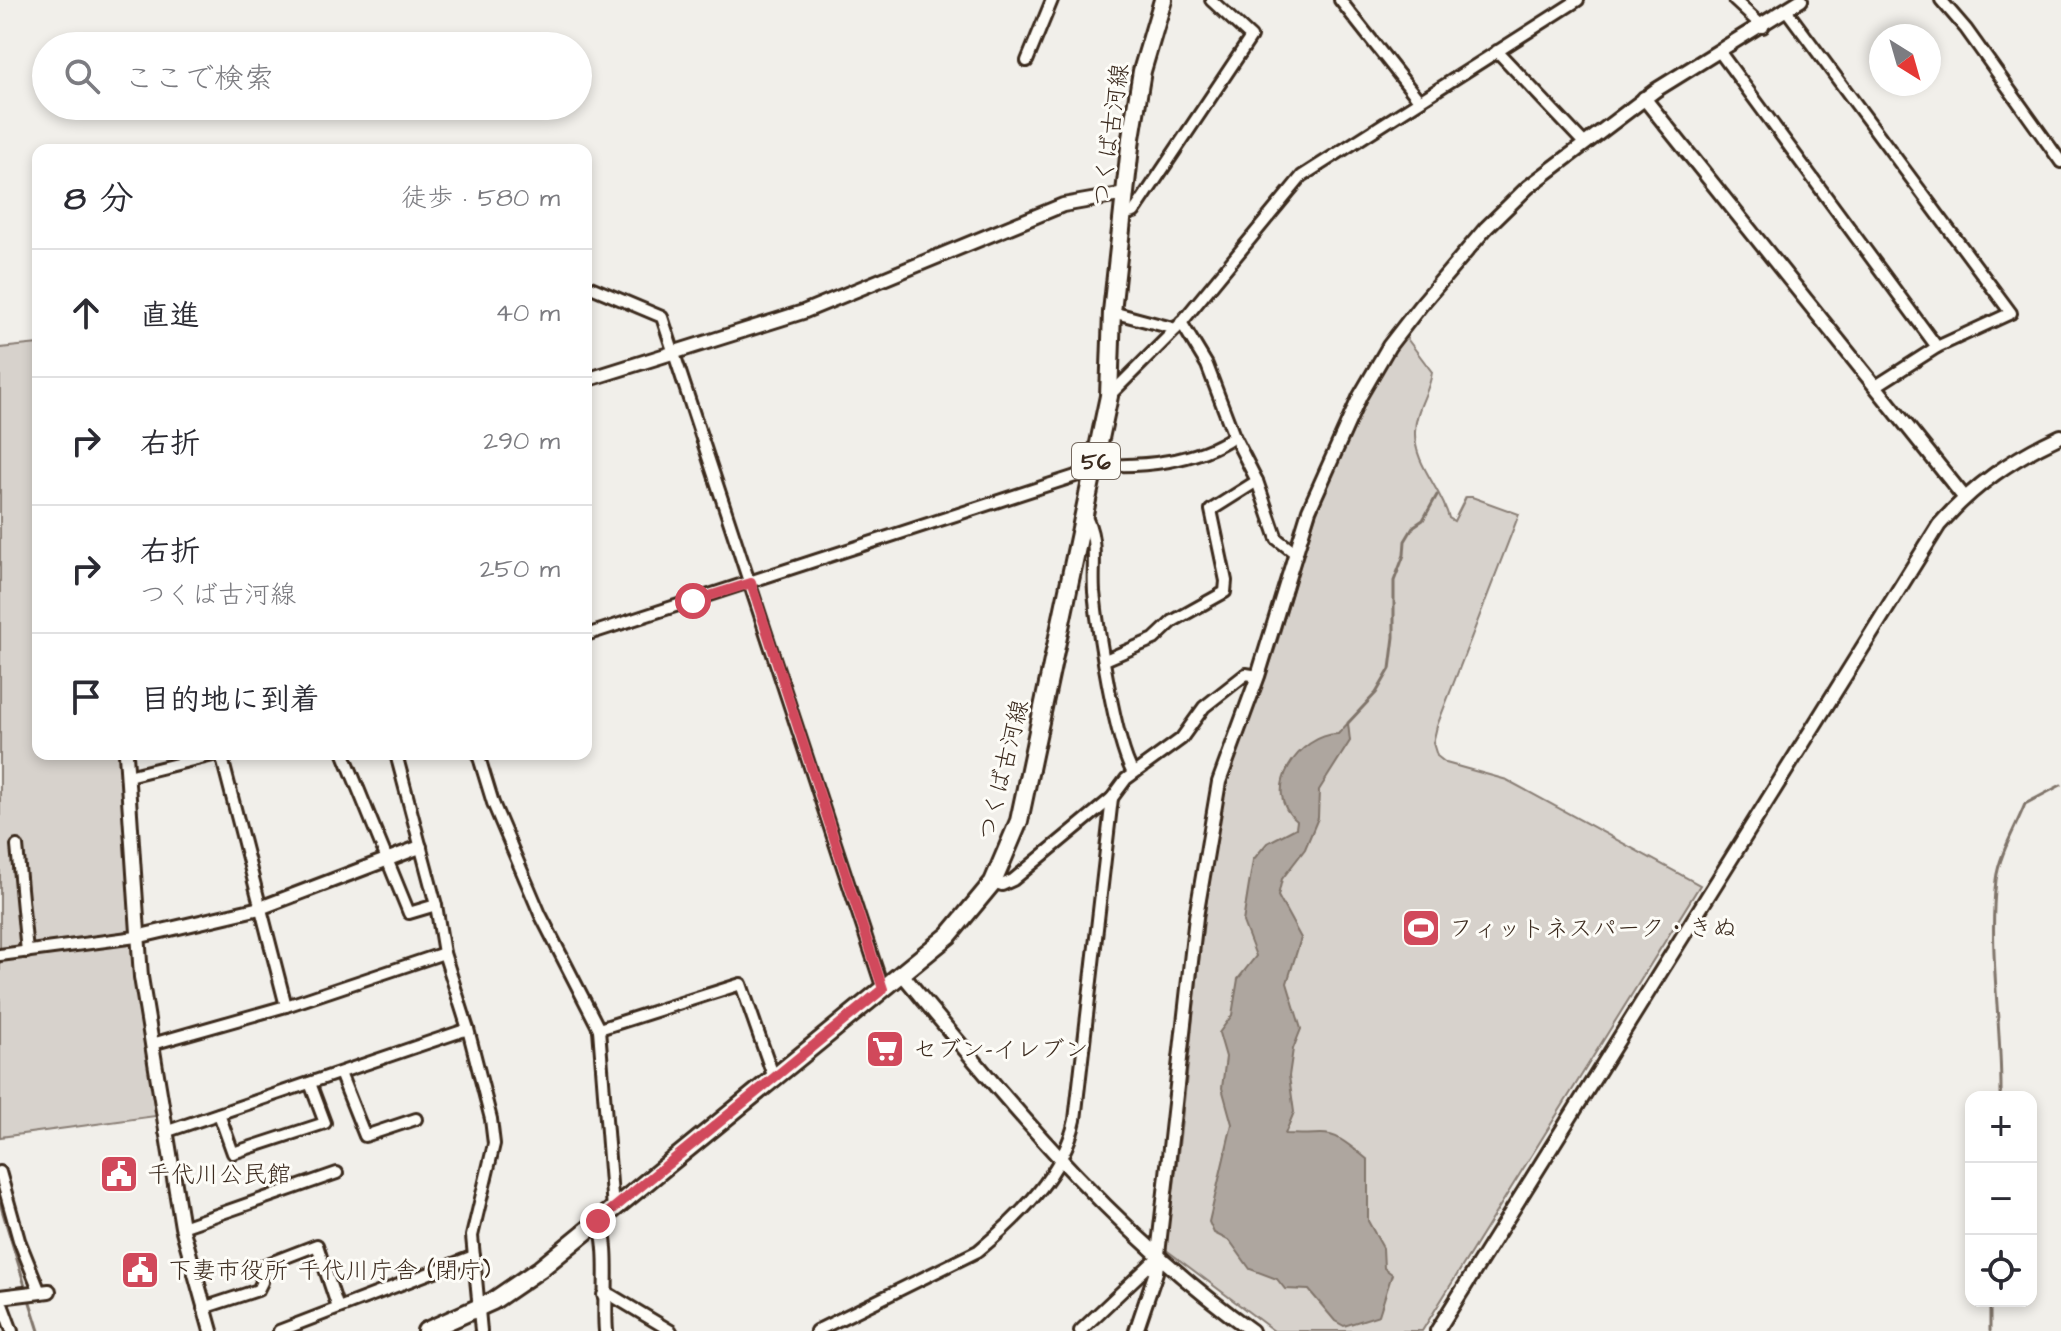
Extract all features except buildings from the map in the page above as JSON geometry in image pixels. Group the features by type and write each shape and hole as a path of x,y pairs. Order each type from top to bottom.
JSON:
{"main road":[{"name":"つくば古河線","path":"426,1331 479,1308 523,1282 949,935 993,882 1019,821 1109,396 1112,312 1122,215 1142,71 1163,0"}],"street":[{"path":"1027,61 1052,0"},
{"path":"1122,215 1134,212 1251,37 1211,0"},
{"path":"1340,0 1418,99"},
{"path":"1109,396 1178,325 1302,176 1418,99 1578,0"},
{"path":"1734,0 1763,27"},
{"path":"1136,1331 1153,1286 1196,917 1214,806 1227,756 1258,676 1295,553 1331,457 1389,346 1486,228 1528,187 1644,98 1763,27 1801,0"},
{"path":"1941,0 1966,29 2061,162"},
{"path":"1787,11 2011,313 1937,347 1876,386"},
{"path":"1497,51 1583,142"},
{"path":"1719,51 1937,347"},
{"path":"1644,98 1964,497"},
{"path":"592,378 803,312 1063,205 1125,194"},
{"path":"592,288 662,317 883,989"},
{"path":"1112,312 1178,325 1207,365 1234,436 1257,481 1277,539 1295,553"},
{"path":"592,633 1095,467 1201,454 1234,436"},
{"path":"1437,1331 1939,525 1964,497 2017,457 2061,436"},
{"path":"1105,660 1154,639 1173,621 1225,592 1226,581 1211,510 1257,481"},
{"path":"1084,513 1093,531 1095,603 1105,660 1121,741 1133,773"},
{"path":"993,882 1002,885 1013,880 1112,798 1133,773 1181,739 1204,707 1240,678 1249,673 1258,676"},
{"path":"127,760 136,937 182,1227 211,1331"},
{"path":"128,776 194,760"},
{"path":"221,760 286,1006"},
{"path":"346,760 409,913 436,905"},
{"path":"398,760 436,905 444,953 468,1029 494,1144 472,1236 481,1331"},
{"path":"480,760 493,803 540,914 599,1029 613,1209"},
{"path":"816,1331 978,1251 1001,1233 1061,1163 1075,1120 1112,798"},
{"path":"17,846 27,952"},
{"path":"0,955 136,937 260,908 420,847"},
{"path":"152,1044 286,1006 444,953"},
{"path":"902,974 1061,1163 1157,1258 1252,1331"},
{"path":"599,1029 741,984 774,1078"},
{"path":"165,1132 468,1029"},
{"path":"340,1073 365,1136 416,1119"},
{"path":"219,1114 233,1153 325,1123 310,1083"},
{"path":"0,1172 19,1240 45,1291 0,1298 12,1331"},
{"path":"182,1227 337,1173"},
{"path":"598,1221 606,1235 603,1295 606,1331"},
{"path":"203,1308 258,1290 262,1282 260,1267 317,1245 338,1308"},
{"path":"279,1331 474,1256"},
{"path":"1080,1331 1157,1258"},
{"path":"603,1295 611,1295 671,1331"}],"shaded area":[{"name":"フィットネスパーク・きぬ","path":"1405,336 1432,372 1417,416 1416,444 1423,466 1449,518 1454,521 1466,497 1519,514 1437,726 1433,743 1437,756 1446,763 1507,780 1700,885 1422,1331 1274,1331 1165,1249 1212,861 1227,785 1271,661 1328,482 1361,407"},
{"path":"32,345 32,760 126,760 136,937 163,1115 0,1137 0,348"},
{"path":"1348,723 1350,741 1319,790 1318,818 1305,849 1282,879 1278,896 1301,938 1287,983 1301,1029 1293,1049 1289,1076 1294,1112 1285,1134 1336,1137 1368,1160 1368,1221 1383,1248 1384,1268 1392,1274 1379,1315 1344,1326 1335,1321 1309,1290 1285,1289 1277,1279 1250,1269 1230,1241 1214,1233 1209,1222 1232,1124 1222,1088 1226,1057 1219,1033 1232,1015 1238,979 1256,956 1243,922 1253,860 1267,843 1296,828 1297,821 1286,809 1282,795 1283,781 1298,754 1323,737 1338,734"}],"waterway":[{"path":"1348,723 1376,693 1390,669 1394,637 1394,581 1404,555 1405,541 1414,526 1423,520 1437,495"},
{"path":"2001,1091 1994,961 1996,880 2004,851 2025,804 2061,785"},
{"path":"0,1203 26,1289"},
{"path":"28,1296 39,1331"},
{"path":"1990,1307 1990,1331"}],"place":[{"name":"フィットネスパーク・きぬ","path":"1421,928"},
{"name":"セブン-イレブン","path":"885,1049"},
{"name":"千代川公民館","path":"119,1174"},
{"name":"下妻市役所 千代川庁舎 (閉庁)","path":"140,1270"}],"route":[{"path":"598,1221 883,989 751,583 693,601"}]}
